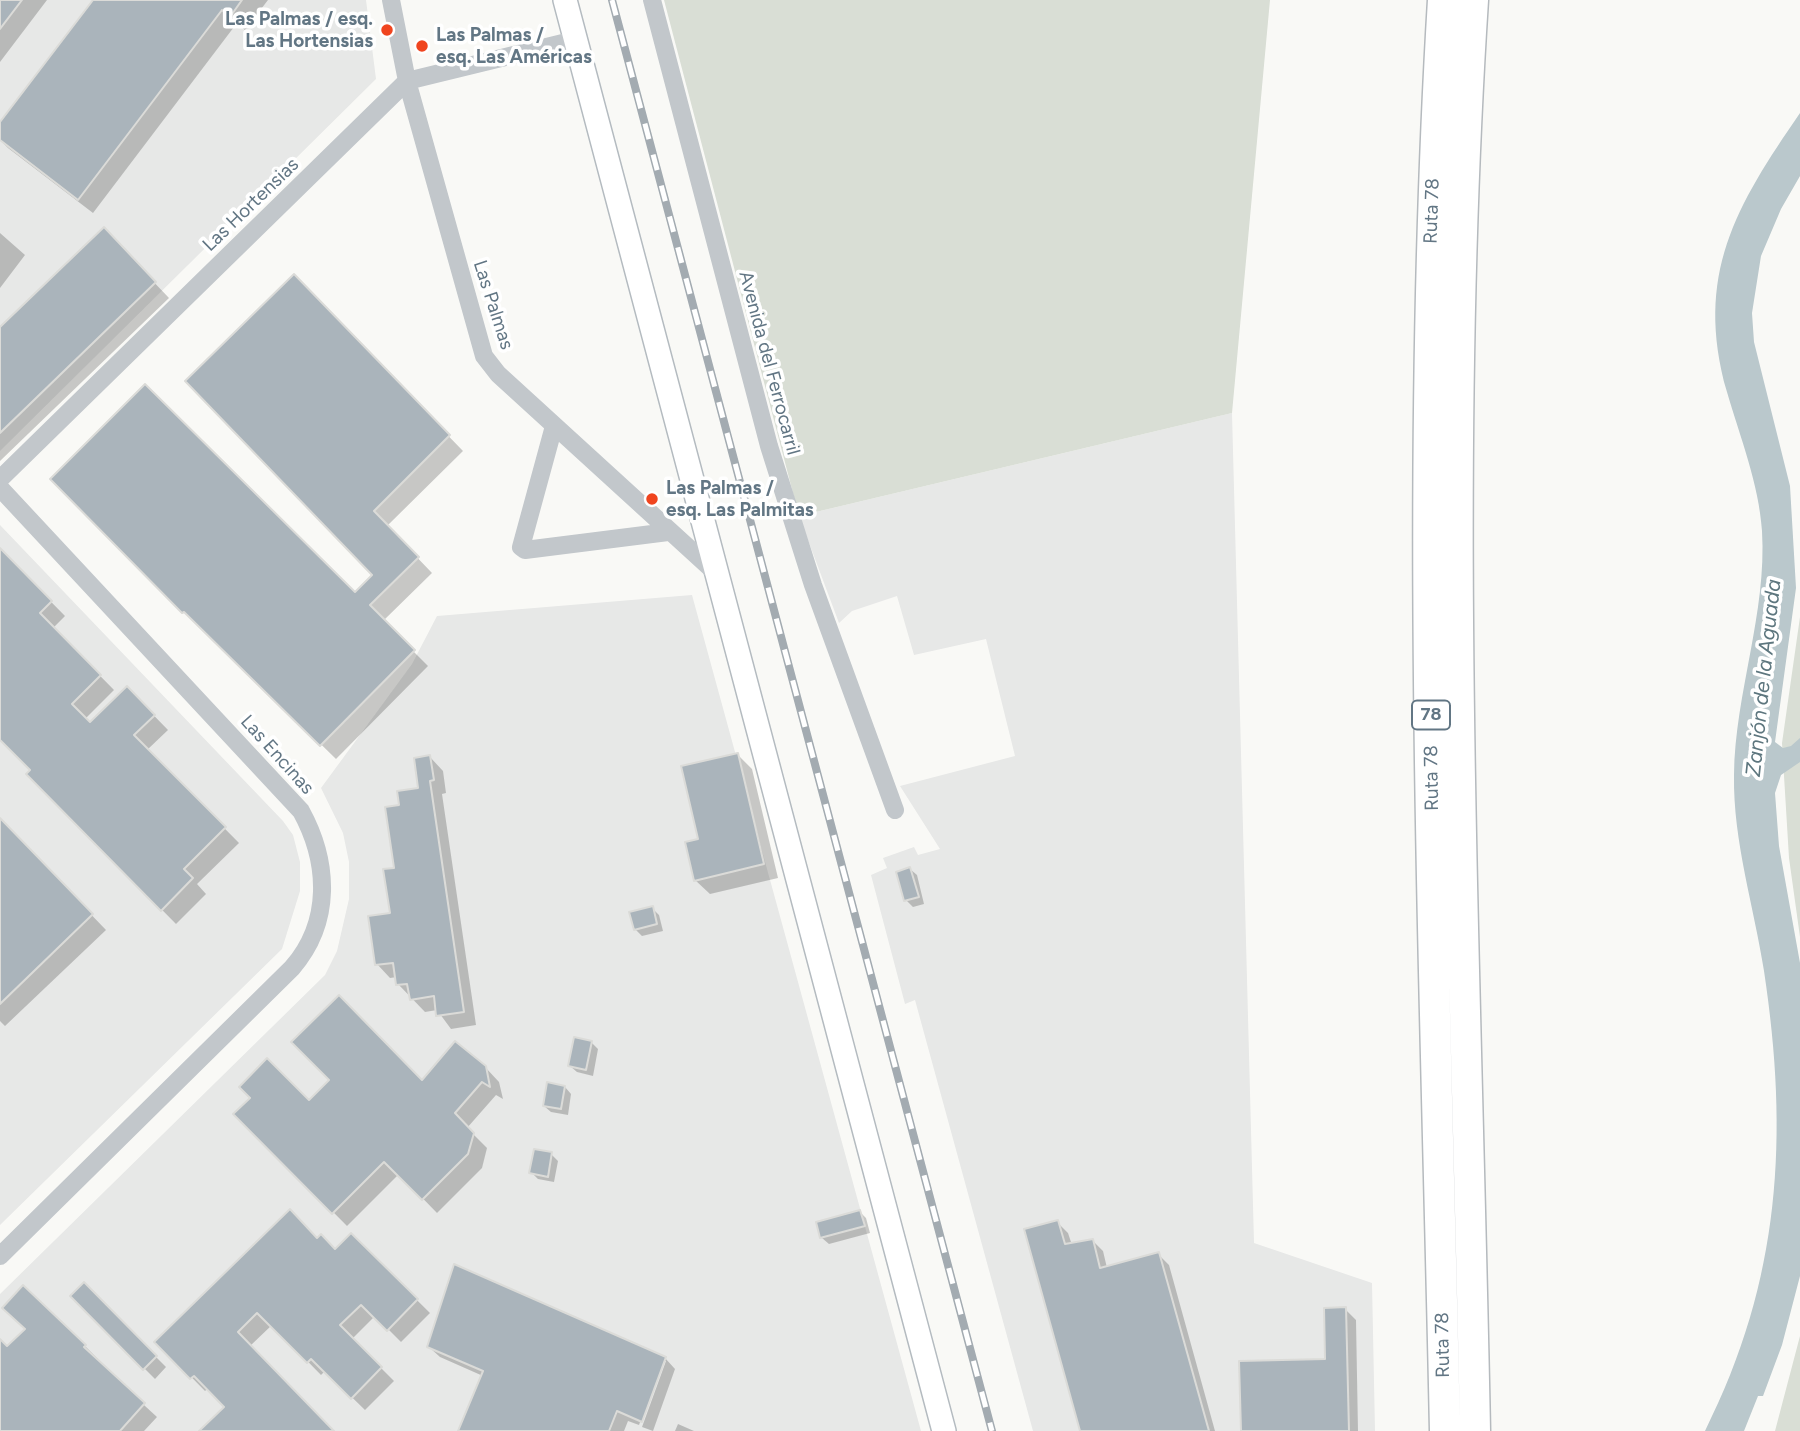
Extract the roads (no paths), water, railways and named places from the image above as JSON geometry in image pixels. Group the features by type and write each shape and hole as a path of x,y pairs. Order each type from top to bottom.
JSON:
{"highway":[{"name":"Ruta 78","path":"1443,0 1431,229 1427,521 1445,1431"},
{"name":"Ruta 78","path":"1473,0 1461,216 1457,484 1475,1431"}],"main road":[{"path":"565,0 944,1431"}],"street":[{"name":"Las Palmas","path":"391,0 407,81 480,346 498,374 716,573"},
{"name":"Avenida del Ferrocarril","path":"652,0 769,446 813,585 895,810"},
{"path":"407,81 575,40"},
{"name":"Las Hortensias","path":"0,479 407,81"},
{"path":"554,426 521,547 525,550 668,532"},
{"name":"Las Encinas","path":"0,488 301,811 317,843 323,893 315,932 292,968 0,1256"}],"water":[{"name":"Zanjón de la Aguada","path":"1800,113 1800,176 1781,209 1761,256 1752,313 1754,342 1790,486 1796,588 1775,742 1783,748 1791,746 1800,738 1800,762 1781,775 1775,793 1779,846 1800,963 1800,1276 1782,1345 1763,1396 1758,1396 1744,1431 1705,1431 1730,1375 1750,1319 1764,1263 1776,1149 1772,1032 1764,971 1740,849 1734,775 1740,714 1760,592 1762,531 1753,478 1727,392 1718,350 1715,312 1719,277 1727,244 1740,211 1757,179"}],"railway":[{"path":"612,0 992,1431"}],"place":[{"name":"Las Palmas / esq. Las Hortensias","path":"387,30"},
{"name":"Las Palmas / esq. Las Américas","path":"422,46"},
{"name":"Las Palmas / esq. Las Palmitas","path":"652,499"}]}
